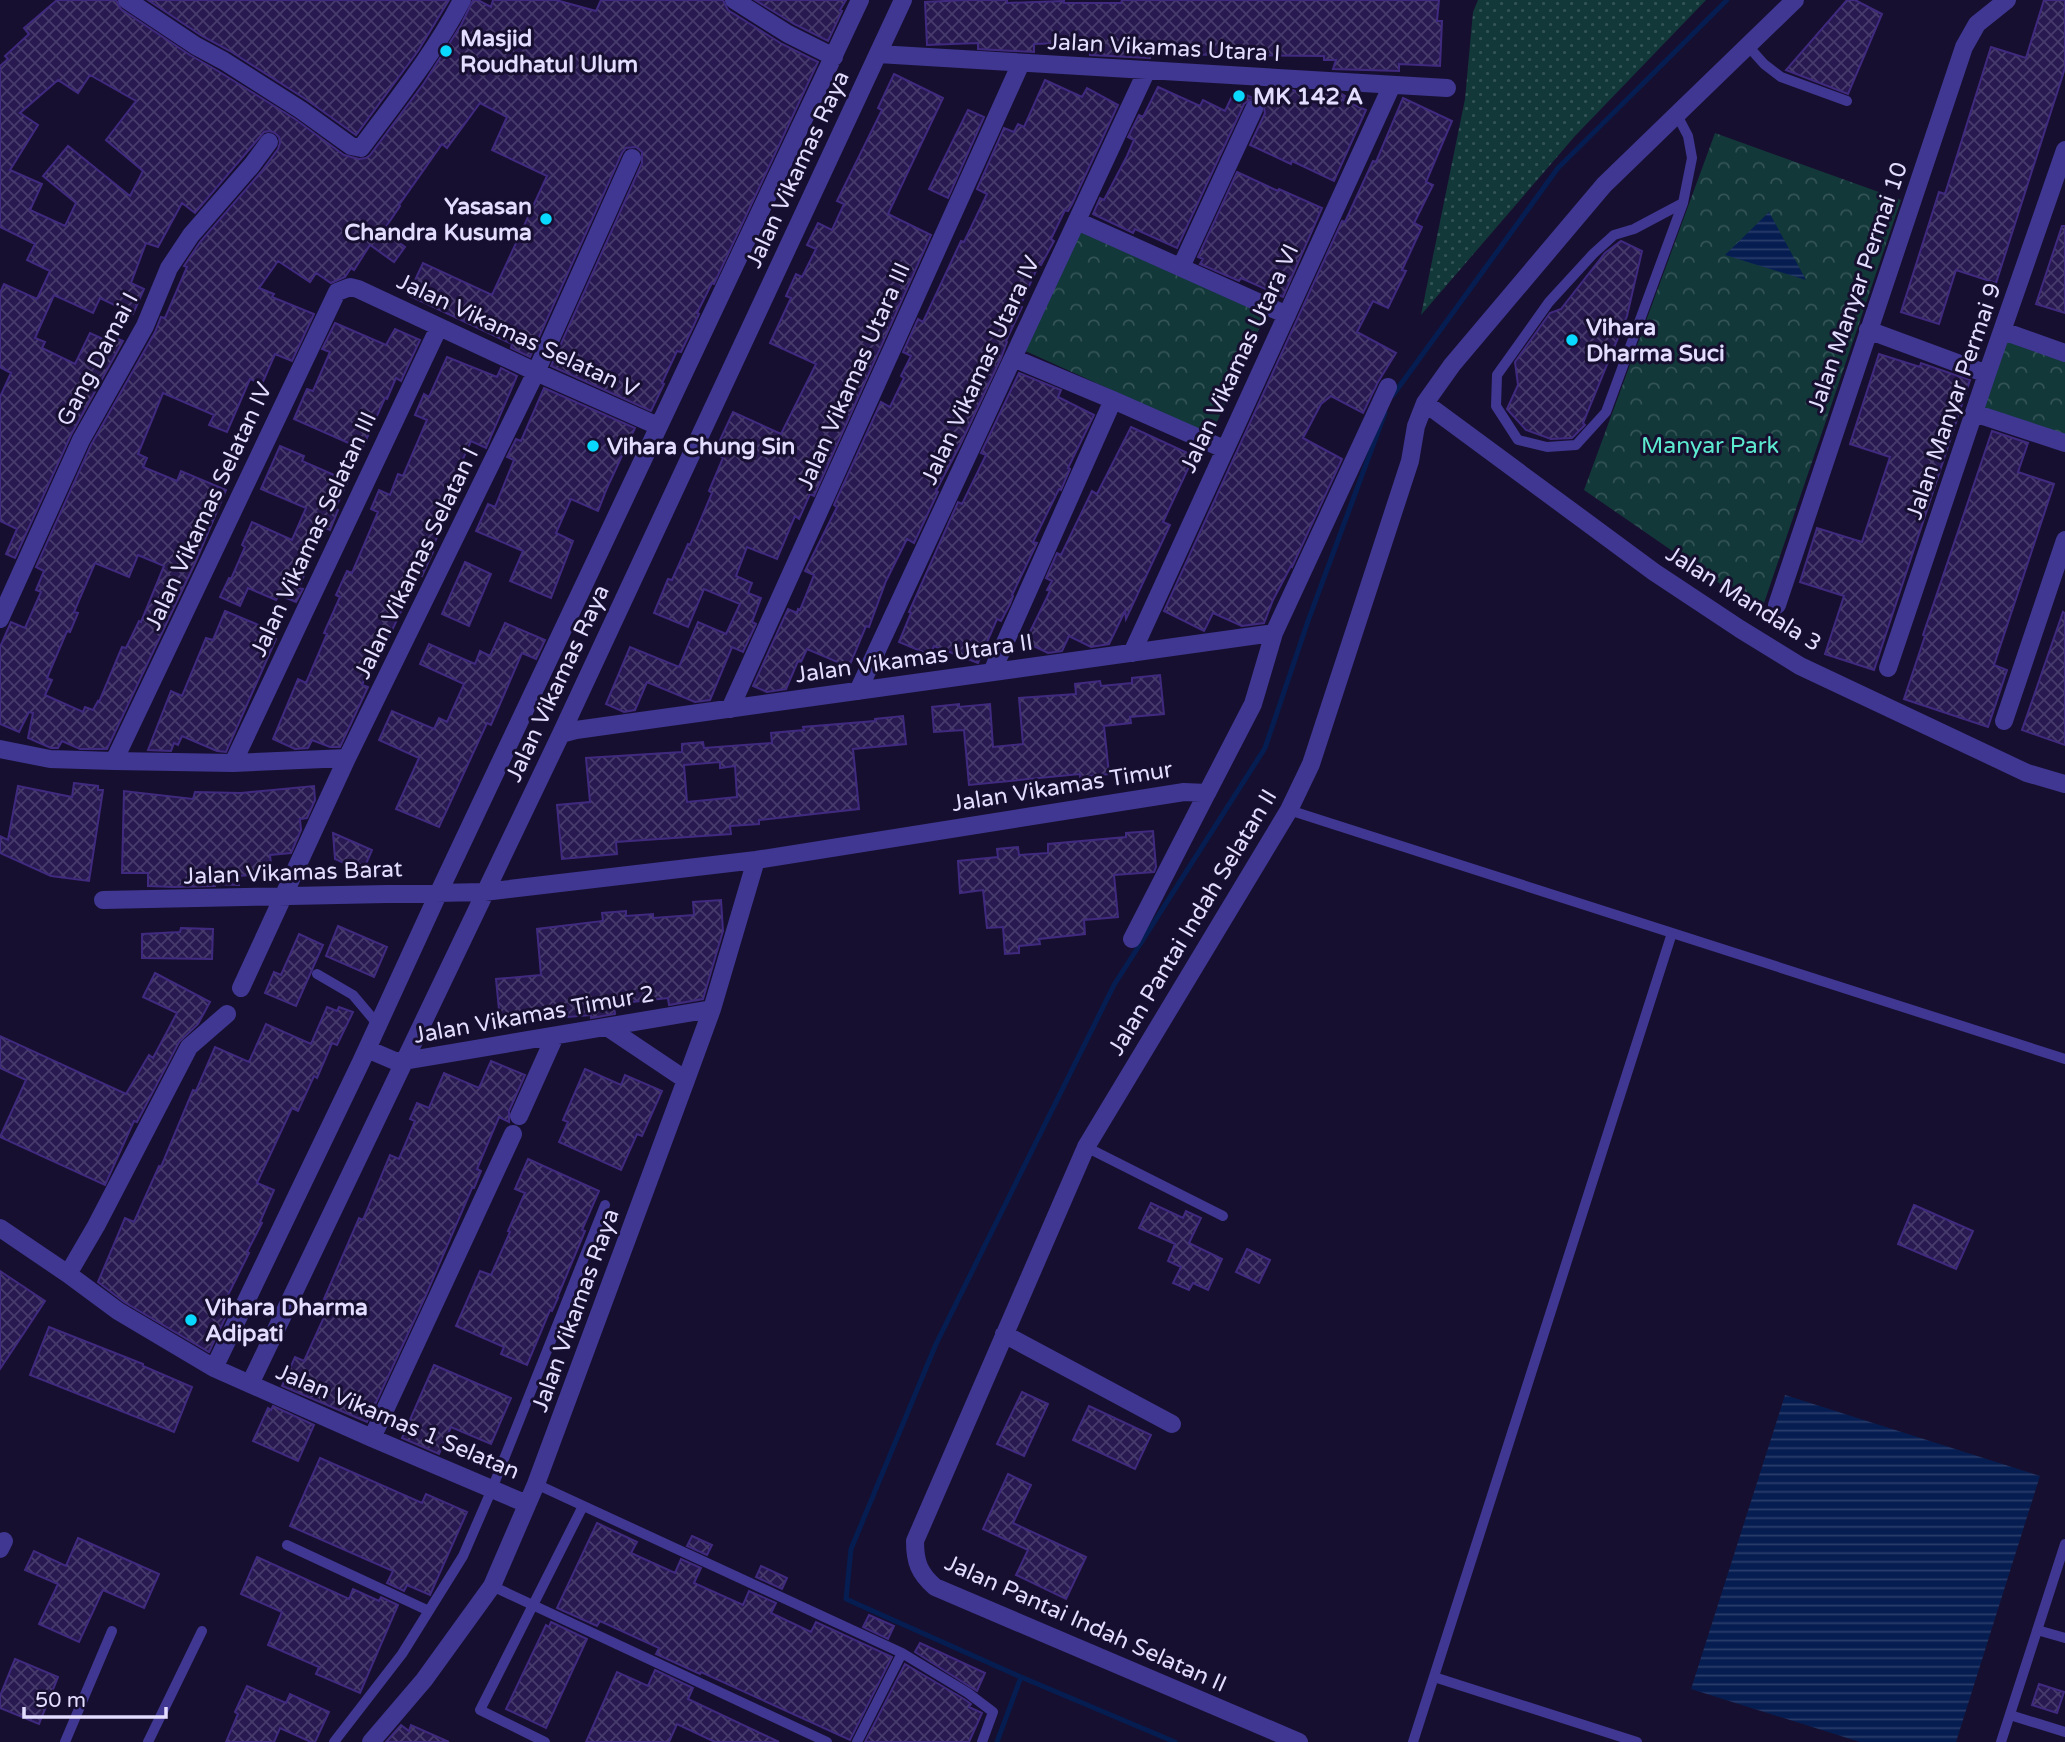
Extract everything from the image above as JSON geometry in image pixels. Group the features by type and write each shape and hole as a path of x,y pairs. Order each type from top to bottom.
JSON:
{"street":[{"path":"127,0 301,110 351,146 361,148 455,14 462,0"},
{"path":"734,0 788,34 834,57"},
{"name":"Jalan Vikamas Raya","path":"219,1370 371,1051 379,1023 443,892 658,426 860,0"},
{"name":"Jalan Vikamas Raya","path":"246,1382 479,892 561,734 903,0"},
{"name":"Jalan Pantai Indah Selatan II","path":"1299,1742 935,1587 919,1570 915,1557 915,1541 1086,1147 1289,810 1311,764 1410,461 1416,426 1425,403 1452,365 1604,185 1796,0"},
{"name":"Jalan Manyar Permai 10","path":"1777,605 1964,47 1977,24 2007,0"},
{"name":"Jalan Vikamas Utara I","path":"878,54 1447,88"},
{"name":"Jalan Vikamas Utara III","path":"730,709 1021,63"},
{"name":"Jalan Vikamas Utara IV","path":"858,691 1147,70"},
{"name":"Jalan Vikamas Utara VI","path":"1132,653 1392,85"},
{"path":"1181,267 1254,109"},
{"name":"Gang Damai I","path":"0,619 81,440 145,326 169,268 191,235 269,142"},
{"name":"Jalan Manyar Permai 9","path":"1888,668 2065,150"},
{"name":"Jalan Vikamas Selatan I","path":"242,988 347,758 536,372 632,158"},
{"path":"1077,221 1287,315"},
{"name":"Jalan Vikamas Selatan IV","path":"114,761 333,298 343,289 358,289"},
{"name":"Jalan Vikamas Selatan V","path":"358,289 658,426"},
{"name":"Jalan Vikamas Selatan III","path":"233,763 439,327"},
{"path":"1868,330 1987,374"},
{"path":"2003,331 2065,352"},
{"path":"1013,358 1224,449"},
{"name":"Jalan Vikamas Timur","path":"479,892 756,860 1170,794 1207,793 1252,704 1274,633 1388,387"},
{"path":"992,672 1113,400"},
{"name":"Jalan Mandala 3","path":"1425,403 1654,572 1800,666 2027,773 2065,784"},
{"path":"1974,413 2065,443"},
{"path":"2004,721 2065,540"},
{"name":"Jalan Vikamas Utara II","path":"561,734 1274,633"},
{"path":"0,749 50,759 114,761 233,763 347,758"},
{"path":"1132,939 1207,793"},
{"name":"Jalan Vikamas Raya","path":"371,1742 425,1680 492,1586 536,1484 712,1009 756,860"},
{"name":"Jalan Vikamas Barat","path":"103,900 479,892"},
{"name":"Jalan Vikamas Timur 2","path":"371,1051 399,1061 712,1009"},
{"path":"68,1274 96,1226 189,1047 227,1014"},
{"path":"607,1027 686,1080"},
{"path":"519,1116 555,1036"},
{"path":"372,1438 513,1134"},
{"name":"Jalan Vikamas 1 Selatan","path":"0,1228 118,1311 219,1370 527,1504"},
{"path":"1004,1334 1172,1424"}],"lane":[{"path":"1748,46 1764,64 1781,77 1847,100"},
{"path":"1677,115 1688,136 1692,158 1682,203 1606,412 1576,445 1547,447 1518,440 1496,406 1497,375 1549,302 1593,254 1614,235 1634,229 1682,203"},
{"path":"1289,810 2065,1059"},
{"path":"1413,1742 1672,933"},
{"path":"317,974 353,995 379,1023"},
{"path":"1086,1147 1223,1216"},
{"path":"334,1742 402,1654 463,1556 605,1205"},
{"path":"536,1484 902,1653 968,1693 993,1712 982,1742"},
{"path":"545,1742 480,1710 583,1506"},
{"path":"287,1545 429,1611"},
{"path":"2001,1742 2065,1546"},
{"path":"492,1586 827,1742"},
{"path":"2037,1630 2065,1639"},
{"path":"65,1742 112,1631"},
{"path":"148,1742 202,1631"},
{"path":"857,1742 902,1653"},
{"path":"1434,1677 1637,1742"},
{"path":"2010,1715 2065,1732"}],"green space":[{"path":"1478,0 1706,0 1575,136 1421,315 1465,99 1473,12"},
{"name":"Manyar Park","path":"1715,133 1901,200 1761,612 1584,490"},
{"path":"1076,228 1266,314 1211,435 1021,349"},
{"path":"2014,339 2065,356 2065,439 1981,411 2004,342"}],"water":[{"path":"1769,212 1806,280 1725,255"},
{"path":"1785,1395 2040,1476 1956,1742 1860,1742 1691,1689"}],"building":[{"path":"57,0 116,0 121,9 190,55 295,119 344,155 359,159 370,155 424,83 461,25 473,0 491,7 493,0 556,0 596,11 601,0 723,0 728,10 782,44 818,62 714,284 712,283 697,313 699,314 681,352 677,351 651,411 551,366 642,163 642,152 636,147 626,148 622,153 530,357 511,348 512,344 408,295 423,263 492,295 547,176 492,150 507,117 480,103 447,148 442,144 383,231 405,247 394,262 370,245 354,270 351,268 345,277 331,283 316,273 310,282 278,261 259,288 274,294 272,297 314,314 292,361 275,354 262,384 250,379 227,432 209,425 214,415 163,393 138,454 147,458 143,467 177,481 181,471 226,490 196,561 107,749 80,749 62,741 58,748 51,748 28,738 33,713 29,712 19,732 0,724 0,647 11,622 25,628 41,592 36,590 44,571 36,567 91,445 161,317 165,318 187,267 184,266 200,242 261,172 280,143 275,133 264,132 195,213 182,203 158,247 146,243 131,283 144,289 133,314 100,298 93,313 54,295 35,338 45,342 42,348 75,364 90,333 114,344 116,338 123,341 71,435 15,558 6,554 17,529 0,521 0,397 11,373 0,367 0,293 4,284 37,299 50,271 27,260 35,244 0,227 0,66 8,59 5,56 29,34 24,28","holes":["90,75 136,101 106,140 143,171 130,196 68,146 43,176 76,203 65,226 30,210 42,184 10,170 38,125 20,113 58,80 78,93","138,555 164,566 141,622 139,621 126,648 122,647 99,702 93,710 85,707 83,712 45,695 52,680 47,678 67,631 70,632 78,613 74,612 95,563 129,577"]},
{"path":"148,0 449,0 418,51 356,135 307,100"},
{"path":"755,0 846,0 828,41"},
{"path":"1007,0 1007,3 1121,3 1122,0 1439,0 1437,21 1442,21 1440,66 1399,64 1399,71 1333,69 1336,60 1324,60 1324,56 1150,54 1150,58 1090,55 1090,42 1034,44 1034,52 978,49 978,43 927,45 925,2"},
{"path":"1847,0 1855,0 1882,14 1848,94 1786,70"},
{"path":"2044,0 2065,0 2065,68 1996,283 1956,270 1939,324 1901,312 1939,192 1945,194 1991,47 2026,58"},
{"path":"894,74 943,98 888,214 931,235 814,496 810,494 799,519 795,516 777,559 747,547 736,576 752,583 748,593 761,598 752,622 756,624 743,652 732,647 710,700 695,702 647,682 635,710 624,712 606,704 630,647 679,667 698,622 726,634 740,604 704,589 688,627 654,613 668,579 672,580 688,544 690,545 712,493 709,491 723,458 714,453 733,412 781,434 816,364 770,343 791,298 786,296 796,274 802,277 816,249 807,245 818,223 832,230 844,204 837,201 882,110 878,108"},
{"path":"1045,80 1082,97 1087,88 1118,105 1072,204 1068,211 1065,210 1051,239 1054,241 1041,265 1039,264 1001,358 936,491 938,492 914,543 907,539 849,667 807,649 801,662 798,661 786,689 767,692 753,686 788,609 797,613 798,609 800,610 814,575 805,571 837,507 834,505 881,402 890,407 904,378 901,376 911,356 903,352 918,319 923,322 961,241 964,242 987,194 977,189 1004,128 1014,132 1018,124 1024,127"},
{"path":"1158,87 1200,106 1203,100 1225,111 1235,90 1253,98 1244,104 1177,248 1135,229 1133,233 1093,214 1100,198 1104,200 1127,156 1134,140 1128,137 1139,115 1143,117"},
{"path":"1275,89 1293,90 1318,101 1322,92 1340,93 1345,96 1343,100 1366,110 1334,181 1250,145 1265,113 1263,103 1268,105"},
{"path":"1403,98 1452,121 1426,182 1433,185 1414,223 1422,227 1402,270 1406,271 1388,308 1373,301 1357,332 1396,353 1363,413 1331,396 1321,404 1303,438 1342,459 1264,623 1242,626 1213,613 1204,631 1164,611 1342,221 1345,222 1373,161 1376,162"},
{"path":"968,110 984,117 948,198 929,189"},
{"path":"1237,172 1322,208 1283,297 1241,278 1239,281 1200,264 1203,259 1198,257"},
{"path":"2062,226 2065,226 2065,313 2036,304"},
{"name":"Vihara Dharma Suci","path":"1621,241 1642,251 1627,316 1583,423 1585,425 1572,438 1551,439 1526,430 1507,409 1518,385 1515,362 1550,313 1561,309 1605,253"},
{"path":"335,323 386,345 395,329 420,340 401,381 396,378 387,399 385,398 362,449 294,419 307,389 313,391 330,352 322,349"},
{"path":"1879,354 1920,367 1921,363 1970,380 1874,670 1825,654 1844,596 1800,582 1817,528 1862,542 1890,457 1850,444"},
{"path":"447,357 497,377 501,368 517,376 486,448 471,441 447,495 450,496 439,521 443,523 431,551 433,552 422,576 419,574 384,647 379,645 362,685 368,687 340,747 330,747 312,740 308,748 295,749 273,739 298,679 306,683 327,634 324,633 340,597 336,595 347,571 352,573 378,512 371,509 379,490 390,495 398,474 403,476 427,420 415,415 424,394 429,397"},
{"path":"1019,373 1061,390 1058,397 1094,415 1068,468 1070,469 1061,490 1059,489 1033,542 1037,543 1010,604 1001,621 997,619 978,663 934,646 930,655 899,642 911,613 909,612 958,502 962,504 986,455 981,453"},
{"path":"544,388 635,428 598,511 571,499 556,533 573,541 551,598 510,581 523,551 476,531 488,504 495,507 514,460 507,457 516,439 521,441"},
{"path":"1131,427 1194,456 1163,522 1170,525 1126,619 1125,611 1109,644 1091,647 1069,636 1062,651 1048,653 1025,642 1050,591 1047,590 1052,581 1046,578 1057,553 1061,555 1092,491 1097,494"},
{"path":"1992,431 2028,443 2018,472 2054,484 1994,665 2007,670 1988,727 1904,699"},
{"path":"280,446 304,456 302,461 348,481 335,509 338,510 330,530 323,527 299,588 303,589 296,602 279,595 276,600 248,588 240,606 220,597 245,547 242,545 252,522 292,540 306,508 261,489"},
{"path":"465,562 491,574 469,626 442,614"},
{"path":"225,611 261,626 259,631 276,639 226,752 217,751 182,736 178,745 174,743 171,751 148,750 171,691 182,696 206,638 213,640"},
{"path":"2063,612 2065,613 2065,745 2022,730"},
{"path":"505,623 545,640 536,659 522,653 491,725 487,723 439,827 396,809 419,758 379,740 392,711 434,729 439,718 447,722 464,684 420,664 429,644 475,664 480,651 490,656"},
{"path":"1160,675 1164,714 1130,717 1131,723 1104,726 1109,774 1080,777 1080,774 969,785 964,730 934,732 932,707 990,704 993,747 1023,744 1019,698 1076,694 1075,684 1100,681 1101,686 1132,683 1132,678"},
{"path":"903,716 906,744 853,749 859,809 759,820 759,824 730,826 731,834 616,842 617,854 562,859 557,805 590,802 586,758 682,752 682,744 703,742 704,748 772,743 771,733","holes":["720,762 720,768 735,766 737,797 687,802 684,765"]},
{"path":"74,783 98,786 98,790 103,790 89,881 51,876 0,853 0,836 8,840 18,786 72,797"},
{"path":"314,786 315,800 307,818 300,819 301,830 291,853 270,855 272,873 239,876 239,885 174,887 148,886 148,873 122,873 124,791 193,799 195,792 241,793"},
{"path":"1153,831 1156,867 1154,872 1114,875 1118,917 1084,920 1085,934 1039,939 1040,944 1019,946 1019,953 1005,954 1003,927 987,928 983,890 960,893 958,861 998,857 997,849 1018,847 1019,855 1048,853 1048,844 1126,837 1126,833"},
{"path":"333,833 372,850 363,871 335,859"},
{"path":"721,900 723,931 703,999 669,1005 668,998 614,1004 615,1014 591,1018 591,1015 568,1017 567,1010 500,1020 496,979 541,975 537,929 603,921 602,913 626,911 626,916 653,914 653,918 694,915 693,902"},
{"path":"338,926 387,947 374,977 326,956"},
{"path":"181,928 213,929 212,959 142,958 142,934 180,932"},
{"path":"299,934 323,945 296,1006 265,993 274,972 281,975"},
{"path":"155,973 210,1002 198,1024 179,1042 137,1122 134,1121 105,1185 0,1137 26,1080 0,1068 0,1036 126,1094 149,1055 153,1058 177,1013 143,997"},
{"path":"327,1007 337,1011 339,1007 353,1012 337,1045 332,1043 317,1078 314,1076 298,1111 292,1108 257,1183 274,1190 260,1222 262,1223 247,1252 249,1253 221,1309 228,1312 209,1352 124,1302 98,1282 125,1218 134,1222 215,1047 249,1062 266,1024 311,1044"},
{"path":"491,1061 525,1075 509,1111 509,1122 499,1117 477,1169 481,1171 474,1188 367,1422 282,1386 295,1357 304,1361 331,1302 324,1299 359,1218 363,1220 390,1155 399,1159 415,1121 410,1119 417,1103 429,1108 444,1073 479,1088"},
{"path":"585,1069 621,1085 625,1075 662,1091 642,1136 637,1134 621,1170 559,1142 568,1122 563,1120"},
{"path":"528,1159 599,1191 558,1298 552,1311 550,1310 527,1365 501,1354 504,1347 456,1326 480,1271 491,1275 510,1232 508,1231 525,1193 515,1189"},
{"path":"1151,1203 1183,1218 1186,1211 1201,1218 1189,1243 1222,1259 1208,1290 1193,1283 1189,1290 1173,1283 1181,1267 1168,1261 1175,1244 1139,1228"},
{"path":"1914,1205 1973,1231 1956,1269 1898,1244"},
{"path":"1247,1249 1270,1260 1259,1283 1236,1272"},
{"path":"0,1271 45,1301 0,1369"},
{"path":"49,1327 143,1364 192,1387 174,1432 30,1375"},
{"path":"434,1365 511,1398 491,1444 451,1427 439,1454 402,1438"},
{"path":"1022,1392 1048,1404 1024,1456 997,1444"},
{"path":"273,1406 314,1425 298,1461 253,1441 268,1408 271,1410"},
{"path":"1089,1406 1151,1435 1135,1469 1073,1440"},
{"path":"320,1458 422,1503 426,1494 467,1512 430,1595 407,1585 404,1591 387,1583 393,1571 290,1526"},
{"path":"1008,1474 1031,1485 1013,1523 1086,1557 1066,1599 1016,1575 1028,1550 983,1529"},
{"path":"597,1523 637,1542 631,1553 675,1573 681,1559 701,1568 694,1583 743,1605 749,1591 776,1603 771,1613 811,1632 816,1622 892,1657 850,1740 656,1654 659,1648 600,1621 597,1626 557,1608"},
{"path":"692,1536 712,1545 707,1555 687,1546"},
{"path":"78,1538 159,1574 144,1608 103,1590 79,1642 39,1624 58,1584 25,1570 34,1551 66,1566"},
{"path":"257,1557 349,1599 353,1589 379,1601 381,1597 398,1605 360,1693 316,1674 319,1667 268,1645 282,1612 241,1594"},
{"path":"761,1566 787,1578 782,1589 756,1577"},
{"path":"869,1615 894,1626 888,1639 863,1627"},
{"path":"551,1622 587,1639 546,1728 506,1709 546,1625 549,1627"},
{"path":"920,1643 985,1673 977,1691 915,1652"},
{"path":"15,1659 58,1677 39,1724 0,1708 0,1696"},
{"path":"905,1664 964,1699 971,1704 969,1707 982,1713 969,1742 865,1742"},
{"path":"655,1670 693,1688 688,1699 779,1742 715,1742 677,1724 669,1742 586,1742 617,1672 648,1686"},
{"path":"2039,1684 2064,1692 2057,1713 2032,1705"},
{"path":"247,1686 286,1703 290,1694 329,1712 315,1742 280,1728 274,1742 226,1742 238,1714 235,1712"},
{"path":"401,1725 409,1731 411,1725 449,1742 386,1742"}],"waterway":[{"path":"1393,395 1558,168 1727,0"},
{"path":"997,1742 1021,1677 846,1599 851,1549 936,1344 1114,985 1265,748 1308,621 1385,413"},
{"path":"1021,1677 1175,1742"}],"place":[{"name":"Masjid Roudhatul Ulum","path":"446,51"},
{"name":"MK 142 A","path":"1239,96"},
{"name":"Yasasan Chandra Kusuma","path":"546,219"},
{"name":"Vihara Dharma Suci","path":"1572,340"},
{"name":"Vihara Chung Sin","path":"593,446"},
{"name":"Vihara Dharma Adipati","path":"191,1320"}]}
